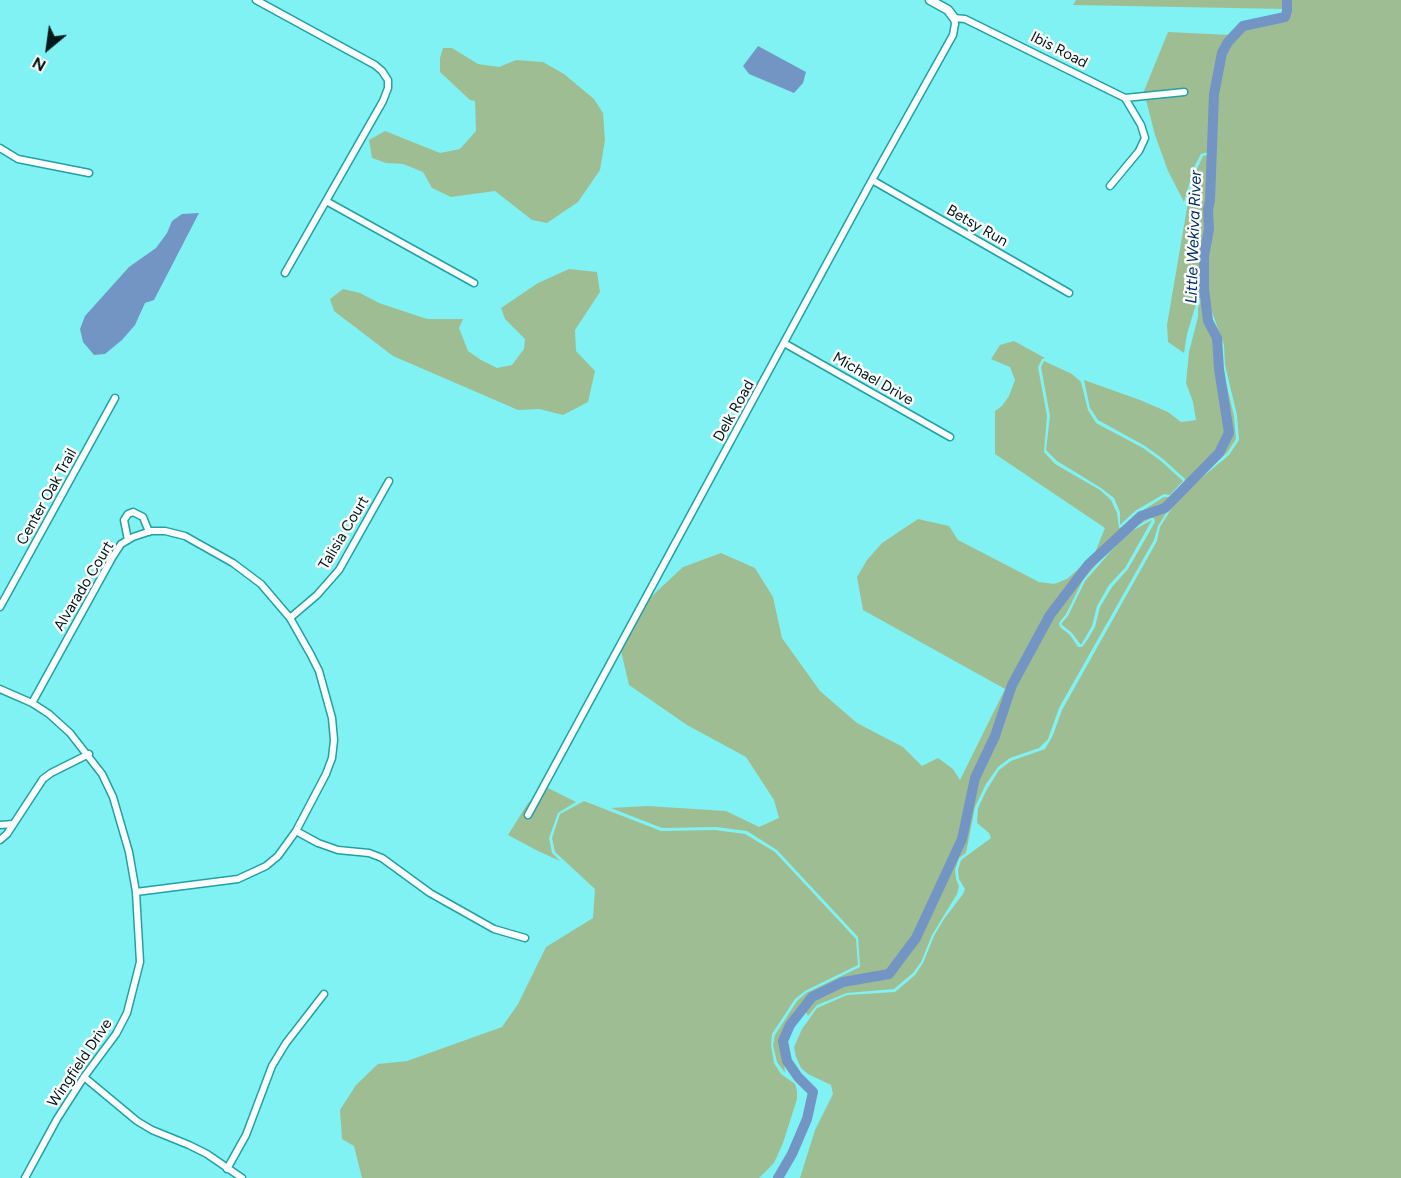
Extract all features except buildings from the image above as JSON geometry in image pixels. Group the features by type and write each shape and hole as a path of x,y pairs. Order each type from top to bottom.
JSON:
{"street":[{"path":"256,0 375,65 388,80 388,88 383,101 285,273"},
{"name":"Ibis Road","path":"930,0 948,10 954,18 965,19 1125,99"},
{"name":"Delk Road","path":"528,815 953,35 954,18"},
{"path":"1110,186 1139,152 1145,138 1141,125 1125,99 1184,92"},
{"path":"0,148 18,159 89,173"},
{"name":"Betsy Run","path":"872,180 1069,293"},
{"path":"326,201 474,283"},
{"name":"Michael Drive","path":"784,343 950,437"},
{"name":"Center Oak Trail","path":"0,608 115,398"},
{"name":"Talisia Court","path":"290,618 317,595 339,570 388,481"},
{"path":"128,540 124,520 128,514 133,512 143,517 149,532"},
{"name":"Alvarado Court","path":"32,703 121,544 149,532 165,531 185,536 233,563 261,584 290,618 319,671 332,718 334,740 332,759 326,774 296,831 278,856 252,874 238,879 136,892"},
{"name":"Wingfield Drive","path":"0,689 32,703 49,714 70,733 102,774 113,797 127,843 136,892 140,962 127,1013 116,1034 57,1119 25,1178"},
{"path":"0,840 43,780 51,773 88,754"},
{"path":"0,825 13,824"},
{"path":"296,831 318,843 338,850 369,853 382,858 430,893 494,929 525,938"},
{"path":"227,1168 246,1135 272,1066 286,1043 324,994"},
{"path":"84,1077 137,1121 152,1130 189,1144 242,1178"}],"green space":[{"path":"1076,0 1284,0 1285,9 1073,5"},
{"path":"1287,0 1401,0 1401,1178 800,1178 815,1130 833,1094 831,1085 801,1068 794,1047 802,1029 817,1008 847,995 895,992 915,975 923,963 934,936 965,889 959,879 958,870 961,860 991,838 989,833 977,823 978,808 986,791 999,770 1011,761 1045,749 1062,710 1157,541 1160,527 1175,503 1229,455 1239,440 1237,415 1225,365 1224,345 1204,290 1196,304 1184,353 1168,342 1167,325 1189,196 1203,156 1212,154 1214,94 1222,53 1228,42 1243,26 1285,17"},
{"path":"1168,32 1231,35 1219,53 1212,94 1209,152 1201,154 1194,167 1184,202 1168,171 1146,100 1187,95 1187,89 1144,93"},
{"path":"443,48 452,48 478,64 499,67 516,60 543,62 564,74 594,99 603,113 605,140 600,170 578,202 547,223 532,220 495,191 451,197 432,188 423,172 403,164 386,163 372,158 369,140 385,131 440,153 460,149 476,131 475,101 470,100 440,72"},
{"path":"569,269 597,272 600,292 575,330 576,351 595,371 588,402 563,415 539,409 518,410 393,356 334,311 330,299 343,289 360,293 379,303 427,319 463,319 459,328 468,351 497,368 512,365 524,349 525,339 505,319 501,308 538,283"},
{"path":"1203,296 1221,346 1222,366 1234,416 1236,439 1227,453 1185,488 1173,502 1059,708 1048,739 1039,748 1010,758 998,767 986,784 975,807 966,853 959,858 955,870 959,886 957,894 932,935 921,962 913,973 894,989 847,993 817,1005 808,1016 805,1010 795,1010 785,1030 783,1050 785,1073 777,1062 773,1045 775,1035 797,1001 806,993 860,967 858,937 777,850 747,831 716,827 662,828 611,808 647,806 726,811 759,827 779,818 774,800 746,757 687,725 629,685 621,651 638,609 683,567 721,553 755,568 773,597 782,638 820,691 857,723 903,747 922,766 938,758 953,769 960,780 1005,689 863,610 857,577 867,560 882,543 918,519 949,526 958,540 1039,582 1054,584 1067,579 1094,555 1105,528 995,454 995,411 1009,396 1015,380 1010,367 991,359 1000,345 1014,341 1045,358 1038,367 1047,416 1044,452 1055,464 1100,490 1111,500 1117,513 1119,528 1164,497 1172,497 1185,479 1145,446 1098,420 1090,408 1084,380 1168,412 1181,422 1196,420 1193,402 1186,383 1189,352 1198,317 1198,308","holes":["1154,518 1155,522 1128,569 1112,587 1100,607 1095,627 1088,639 1082,647 1078,647 1059,623 1083,580 1110,548 1131,529"]},
{"path":"1044,361 1072,374 1081,382 1088,410 1096,423 1143,448 1183,481 1170,495 1164,494 1135,511 1120,525 1120,512 1114,498 1057,461 1046,450 1050,416 1041,367"},
{"path":"1152,520 1125,568 1109,585 1097,606 1092,626 1081,645 1061,624 1068,616 1085,581 1132,531"},
{"path":"548,788 576,802 558,813 549,838 552,853 560,861 508,835 528,803"},
{"path":"584,801 661,831 715,830 745,834 775,852 856,939 858,965 805,991 795,999 772,1034 774,1063 781,1074 795,1084 797,1091 797,1099 783,1143 774,1163 759,1178 362,1178 354,1146 342,1139 340,1110 356,1085 378,1064 407,1061 502,1027 518,1004 546,947 593,918 595,889 555,852 552,838 560,814"}],"water":[{"path":"758,46 806,72 803,83 794,93 749,74 743,66"},
{"path":"199,213 154,300 145,303 135,325 122,340 105,354 94,355 83,342 80,329 85,316 129,267 156,248 167,233 172,221 182,214"}],"waterway":[{"name":"Little Wekiva River","path":"778,1178 792,1154 807,1119 813,1092 798,1077 787,1061 783,1041 790,1025 812,997 843,982 889,974 916,938 962,839 975,778 995,736 1012,685 1050,615 1088,565 1141,516 1165,508 1219,453 1229,433 1219,369 1217,338 1208,321 1204,289 1204,256 1209,229 1214,94 1222,53 1228,42 1243,26 1285,17 1287,0"}]}
